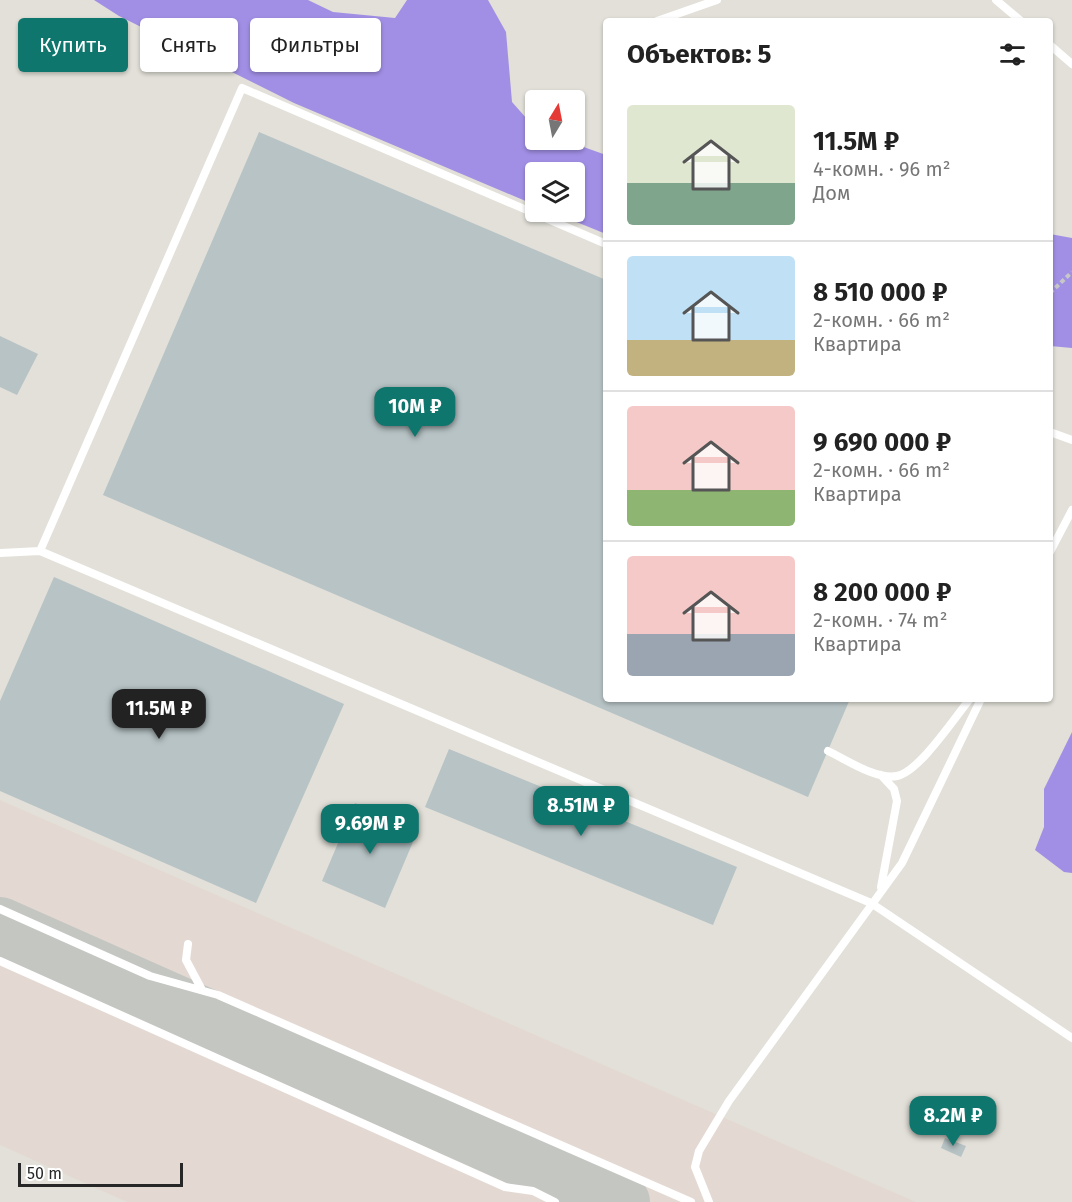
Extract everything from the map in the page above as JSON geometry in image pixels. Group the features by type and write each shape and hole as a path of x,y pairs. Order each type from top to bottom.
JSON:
{"lane":[{"path":"666,18 717,0"},
{"path":"996,0 1017,18"},
{"path":"1053,48 1072,64"},
{"path":"40,551 242,88 603,243"},
{"path":"1053,433 1072,440"},
{"path":"1053,546 1072,510"},
{"path":"0,553 40,551 871,903 1072,1038"},
{"path":"828,752 880,774 897,776 912,769 968,702"},
{"path":"709,1202 695,1167 699,1151 729,1101 902,862 980,702"},
{"path":"880,774 894,789 897,801 880,891"},
{"path":"0,909 150,976 202,990 691,1202"},
{"path":"188,944 186,960 202,990"},
{"path":"0,961 506,1187 533,1191 555,1202"}],"path":[{"path":"1053,290 1072,272"}],"shaded area":[{"path":"0,0 1072,0 1072,1202 0,1202"},
{"path":"94,0 308,0 333,12 395,18 407,0 488,0 506,32 512,102 525,117 525,150 585,150 585,148 603,154 603,233 577,222 585,222 585,162 525,162 525,201 294,103 232,72 238,72 238,18 140,18 140,26 128,20 128,18 123,18"},
{"path":"1053,235 1072,238 1072,348 1053,346"},
{"path":"1072,732 1072,873 1064,872 1035,850 1044,827 1044,789"},
{"path":"0,800 916,1202 127,1202 0,1145"}],"building":[{"path":"259,132 603,279 603,702 849,702 808,797 103,495"},
{"path":"0,336 38,354 17,395 0,387"},
{"path":"54,577 344,704 256,903 0,791 0,701"},
{"path":"449,749 737,867 713,925 425,807"},
{"path":"355,803 418,830 385,908 322,881"},
{"path":"945,1138 966,1146 961,1157 941,1148"}],"taxiway":[{"path":"0,926 621,1202"}]}
